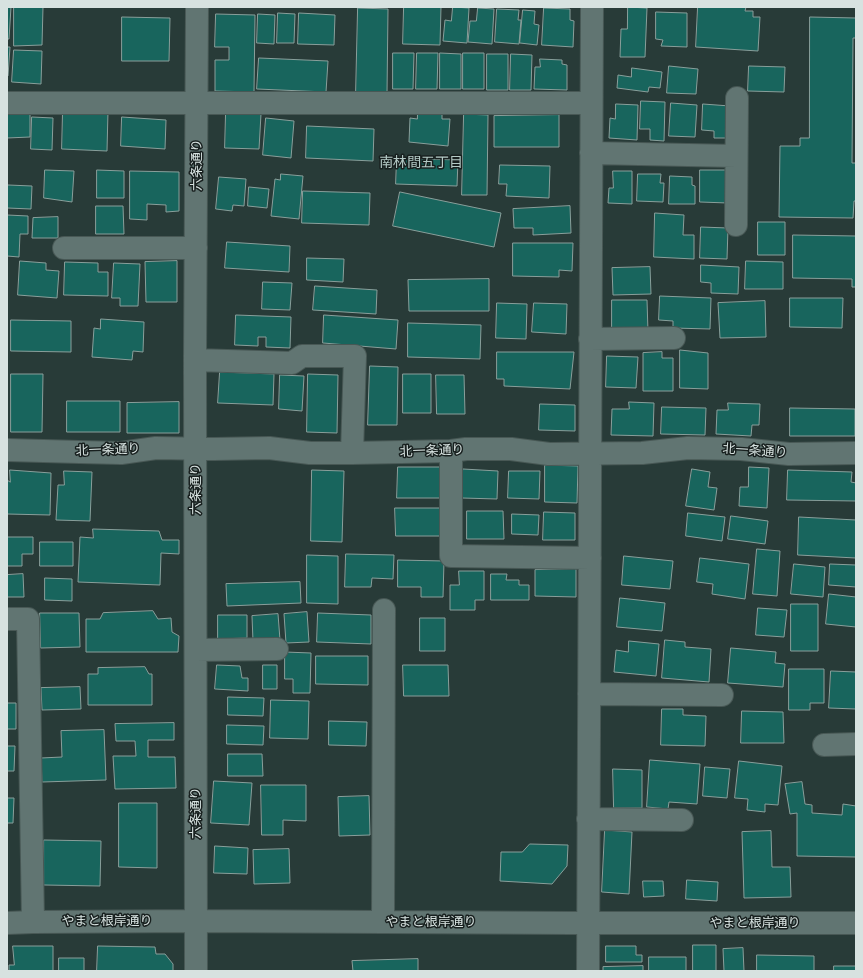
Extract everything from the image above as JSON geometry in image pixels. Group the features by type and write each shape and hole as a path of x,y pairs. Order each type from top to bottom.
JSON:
{"street":[{"name":"六条通り","path":"196,971 195,360 197,7"},
{"path":"588,971 592,7"},
{"path":"736,225 737,98"},
{"path":"7,103 591,103"},
{"path":"591,153 736,156"},
{"path":"64,248 196,248"},
{"path":"590,338 674,338"},
{"path":"195,360 292,363 302,356 355,356 352,453"},
{"name":"北一条通り","path":"7,450 121,452 156,448 269,448 310,453 352,453 511,449 549,454 642,453 688,448 741,449 789,454 856,453"},
{"path":"451,451 452,556 590,558"},
{"path":"383,922 384,610"},
{"path":"7,619 28,619 33,922"},
{"path":"196,650 277,649"},
{"path":"589,694 722,695"},
{"path":"824,745 856,744"},
{"path":"588,819 682,820"},
{"name":"やまと根岸通り","path":"7,923 196,921 856,923"}],"building":[{"path":"7,7 11,7 9,39 7,39"},
{"path":"14,7 43,7 42,45 14,46"},
{"path":"404,7 441,7 440,45 403,44"},
{"path":"453,7 469,8 467,43 443,41 445,20 451,21"},
{"path":"628,7 647,8 645,57 620,57 621,29 627,29"},
{"path":"698,7 746,7 745,11 753,11 753,17 760,17 758,51 696,47"},
{"path":"358,8 388,9 387,94 356,93"},
{"path":"478,8 494,9 492,44 468,42 470,21 476,21"},
{"path":"544,8 570,9 570,20 574,21 573,47 542,45"},
{"path":"497,9 519,10 518,20 521,20 519,44 495,42"},
{"path":"523,10 535,11 534,24 539,25 537,45 520,43"},
{"path":"656,12 687,13 687,47 661,46 663,40 656,39"},
{"path":"278,13 295,14 294,43 277,43"},
{"path":"299,13 335,15 334,45 298,44"},
{"path":"216,14 255,15 254,92 215,91 215,60 229,60 229,47 215,47"},
{"path":"258,14 275,15 274,44 257,43"},
{"path":"122,17 170,18 169,61 122,61"},
{"path":"810,17 856,18 856,38 853,38 852,163 856,163 856,201 854,201 853,218 779,217 780,146 800,146 800,138 809,138"},
{"path":"7,47 10,47 8,76 7,76"},
{"path":"14,50 42,51 41,84 12,82"},
{"path":"393,53 414,53 413,89 393,89"},
{"path":"417,53 438,53 437,89 416,89"},
{"path":"440,53 461,54 461,89 440,89"},
{"path":"463,53 484,53 484,89 463,89"},
{"path":"487,54 508,54 508,90 487,90"},
{"path":"511,54 532,55 531,90 510,90"},
{"path":"259,58 328,61 326,92 257,89"},
{"path":"540,59 562,60 562,64 567,65 567,90 534,89 535,67 540,67"},
{"path":"669,66 698,69 696,94 667,93"},
{"path":"749,66 785,67 784,92 748,91"},
{"path":"632,68 662,72 660,88 649,87 648,92 617,88 618,75 631,77"},
{"path":"641,101 665,102 664,141 650,140 650,129 640,129"},
{"path":"671,103 697,105 695,137 669,136"},
{"path":"616,104 638,105 637,140 609,138 610,118 615,119"},
{"path":"703,104 730,106 729,138 714,138 714,131 702,130"},
{"path":"63,110 108,111 107,151 62,149"},
{"path":"7,111 30,112 30,137 7,138"},
{"path":"418,111 442,113 442,119 450,119 448,146 409,142 410,118 417,119"},
{"path":"226,112 261,114 259,149 225,148"},
{"path":"464,114 488,115 487,195 462,195"},
{"path":"559,115 559,147 494,147 494,116"},
{"path":"32,117 53,118 52,150 31,149"},
{"path":"122,117 166,120 165,149 121,146"},
{"path":"266,118 294,121 291,158 263,155"},
{"path":"307,126 374,129 373,161 306,158"},
{"path":"397,158 458,160 457,186 396,184"},
{"path":"500,165 550,166 549,198 506,196 507,184 499,184"},
{"path":"45,170 74,171 72,202 44,198"},
{"path":"97,170 124,171 124,198 97,198"},
{"path":"700,170 729,170 728,203 700,202"},
{"path":"130,171 179,172 179,211 166,212 166,205 147,204 147,220 130,219"},
{"path":"613,171 632,171 632,204 608,203 609,188 613,188"},
{"path":"281,174 303,176 299,219 271,216 275,179 280,180"},
{"path":"638,174 661,174 660,183 664,183 663,202 637,201"},
{"path":"670,176 692,177 692,185 695,186 695,204 669,204"},
{"path":"219,177 246,179 244,206 233,205 232,211 216,209"},
{"path":"8,185 32,186 31,209 7,208"},
{"path":"249,187 269,189 267,208 248,206"},
{"path":"303,191 370,193 369,225 302,223"},
{"path":"400,192 501,213 494,247 393,226"},
{"path":"96,206 123,206 124,234 96,234"},
{"path":"570,206 571,233 533,235 533,228 514,228 513,209"},
{"path":"655,213 684,215 683,235 694,235 694,259 654,257"},
{"path":"7,215 28,216 28,234 20,234 19,257 7,256"},
{"path":"58,217 58,238 32,238 33,218"},
{"path":"758,222 785,222 785,255 758,255"},
{"path":"701,227 728,228 727,259 700,258"},
{"path":"793,235 856,236 856,287 852,287 852,279 793,278"},
{"path":"227,242 290,246 289,272 225,268"},
{"path":"513,243 573,243 572,271 559,270 559,277 513,276"},
{"path":"307,258 344,259 343,282 307,280"},
{"path":"20,261 46,263 46,270 59,271 57,298 18,295"},
{"path":"177,261 177,302 146,302 145,262"},
{"path":"746,261 783,262 783,289 745,289"},
{"path":"65,262 98,263 98,272 108,272 108,296 64,295"},
{"path":"114,263 140,264 138,306 120,306 120,298 112,298"},
{"path":"701,265 739,267 738,294 711,293 711,283 701,282"},
{"path":"650,267 651,294 613,295 612,268"},
{"path":"489,279 489,311 409,311 408,280"},
{"path":"263,282 292,283 290,310 262,309"},
{"path":"315,286 377,290 376,314 313,310"},
{"path":"660,296 711,298 710,329 673,328 673,321 659,320"},
{"path":"790,298 843,298 842,328 790,327"},
{"path":"612,300 647,300 648,332 612,333"},
{"path":"765,301 766,337 720,338 718,303"},
{"path":"497,303 527,304 526,339 496,338"},
{"path":"534,303 567,304 566,334 532,332"},
{"path":"236,315 291,317 290,348 266,347 266,337 258,337 258,346 235,345"},
{"path":"324,315 398,320 396,349 323,343"},
{"path":"101,319 144,322 143,352 133,351 132,360 92,357 94,328 100,329"},
{"path":"11,320 71,321 71,352 11,351"},
{"path":"408,323 481,325 480,359 408,357"},
{"path":"680,350 708,353 708,389 680,388"},
{"path":"497,352 574,352 570,389 504,386 504,379 497,379"},
{"path":"662,352 662,358 673,358 673,391 643,391 643,353"},
{"path":"607,356 638,357 636,388 606,387"},
{"path":"370,366 398,367 397,425 368,425"},
{"path":"220,372 274,374 273,405 218,403"},
{"path":"11,374 43,374 42,432 11,432"},
{"path":"308,374 338,375 337,433 307,432"},
{"path":"403,374 431,374 431,413 403,413"},
{"path":"280,375 304,376 302,411 279,409"},
{"path":"436,375 464,375 465,414 437,414"},
{"path":"67,401 120,401 120,432 67,432"},
{"path":"179,402 179,433 127,433 127,403"},
{"path":"629,402 654,403 653,436 611,435 612,409 629,409"},
{"path":"728,403 760,404 759,425 752,425 751,436 716,434 717,410 728,410"},
{"path":"540,404 575,405 575,431 539,430"},
{"path":"662,407 706,408 705,435 661,434"},
{"path":"790,408 855,409 855,436 790,436"},
{"path":"545,465 578,466 577,503 545,502"},
{"path":"398,467 441,467 441,498 397,498"},
{"path":"749,467 769,468 767,508 739,506 740,487 748,487"},
{"path":"463,469 498,471 497,499 462,498"},
{"path":"692,469 710,472 708,487 717,488 714,510 686,506"},
{"path":"10,470 51,473 50,515 7,514 7,480 10,482"},
{"path":"312,470 344,471 342,542 311,541"},
{"path":"788,470 852,472 851,482 856,483 856,501 787,500"},
{"path":"64,471 92,472 90,521 56,520 58,485 64,485"},
{"path":"509,471 540,471 539,499 508,498"},
{"path":"395,508 441,508 441,536 396,536"},
{"path":"467,511 503,511 504,539 467,539"},
{"path":"544,512 575,513 575,540 543,540"},
{"path":"688,513 725,517 722,541 686,536"},
{"path":"512,514 539,515 538,535 512,534"},
{"path":"731,516 768,521 765,544 728,539"},
{"path":"799,517 856,520 856,558 798,555"},
{"path":"93,529 159,531 162,540 179,540 179,554 161,553 160,585 78,582 80,537 93,538"},
{"path":"7,537 33,537 33,554 22,554 22,566 7,566"},
{"path":"40,542 73,542 73,566 40,566"},
{"path":"757,549 780,551 777,596 753,594"},
{"path":"346,554 394,555 393,579 372,578 371,587 345,587"},
{"path":"307,555 338,556 338,604 307,603"},
{"path":"624,556 673,561 670,589 622,585"},
{"path":"700,558 749,564 745,599 712,594 713,584 697,582"},
{"path":"398,560 444,561 443,597 421,597 421,587 398,587"},
{"path":"794,564 825,567 823,597 791,594"},
{"path":"830,564 856,565 856,587 829,585"},
{"path":"576,569 576,597 535,596 535,570"},
{"path":"459,571 484,571 484,600 475,600 475,610 450,610 450,585 459,585"},
{"path":"23,574 24,597 7,597 7,575"},
{"path":"491,574 507,574 506,580 519,580 519,585 529,585 529,600 491,600"},
{"path":"45,578 72,579 72,601 45,600"},
{"path":"300,582 301,603 227,606 226,584"},
{"path":"829,594 856,597 856,627 826,624"},
{"path":"620,598 665,603 662,631 617,627"},
{"path":"791,604 818,604 818,651 791,651"},
{"path":"758,608 787,610 784,637 756,635"},
{"path":"153,611 158,619 171,618 172,632 179,636 178,652 86,652 86,619 100,619 103,613"},
{"path":"307,612 309,642 286,643 284,614"},
{"path":"40,613 79,613 80,647 41,648"},
{"path":"318,613 371,615 371,644 317,642"},
{"path":"278,614 280,640 253,641 252,616"},
{"path":"218,615 247,615 247,638 218,639"},
{"path":"420,618 445,618 445,651 420,651"},
{"path":"665,640 685,642 685,647 711,649 709,682 662,678"},
{"path":"629,641 659,644 656,676 614,672 616,650 628,652"},
{"path":"731,648 776,652 775,663 785,664 783,687 728,683"},
{"path":"285,652 311,653 310,693 293,693 293,679 285,679"},
{"path":"316,656 368,656 368,685 316,684"},
{"path":"217,665 240,666 242,678 248,678 248,691 215,689"},
{"path":"263,665 277,665 277,689 263,689"},
{"path":"403,665 448,665 449,696 404,696"},
{"path":"145,667 149,674 152,674 152,705 88,705 88,674 98,674 98,668"},
{"path":"789,669 824,669 824,703 810,703 810,710 789,710"},
{"path":"831,671 856,672 856,709 829,708"},
{"path":"80,687 81,709 42,710 41,688"},
{"path":"228,697 264,698 263,716 228,715"},
{"path":"271,700 309,701 308,739 270,738"},
{"path":"7,703 16,703 16,729 7,729"},
{"path":"662,709 683,709 683,715 706,716 705,746 661,745"},
{"path":"742,711 783,712 784,743 741,743"},
{"path":"329,721 367,722 366,746 329,745"},
{"path":"174,723 174,740 148,740 148,757 175,757 176,788 115,789 113,756 136,756 135,741 116,741 115,724"},
{"path":"227,725 264,726 263,745 227,744"},
{"path":"104,730 106,780 42,782 41,758 62,757 61,731"},
{"path":"7,746 15,746 14,771 7,771"},
{"path":"228,754 262,754 263,776 228,776"},
{"path":"650,760 700,764 697,804 669,802 668,809 647,807"},
{"path":"739,761 782,766 778,805 765,804 765,812 747,810 748,799 735,798"},
{"path":"705,767 730,769 727,798 703,796"},
{"path":"613,769 642,770 642,808 614,808"},
{"path":"214,781 252,783 249,825 211,823"},
{"path":"802,782 805,804 812,805 812,813 842,815 843,804 856,806 856,857 797,856 797,813 790,814 785,784"},
{"path":"261,785 306,785 306,821 283,820 283,835 262,835"},
{"path":"369,796 370,835 339,836 338,797"},
{"path":"7,798 14,798 13,823 7,823"},
{"path":"119,803 157,803 157,868 119,867"},
{"path":"605,830 632,832 629,894 602,892"},
{"path":"771,831 772,867 790,867 791,897 744,898 742,832"},
{"path":"44,840 101,841 100,886 44,885"},
{"path":"530,844 568,845 567,866 552,884 500,881 501,852 522,852"},
{"path":"215,846 248,848 247,874 214,873"},
{"path":"289,849 290,883 254,884 253,850"},
{"path":"687,880 718,882 717,901 686,899"},
{"path":"643,881 663,881 664,896 644,897"},
{"path":"693,945 716,945 716,971 693,971"},
{"path":"13,946 53,946 53,971 9,971 9,965 14,965"},
{"path":"98,946 155,947 156,954 165,954 173,964 173,971 97,971"},
{"path":"606,946 636,946 636,955 642,955 642,962 606,962"},
{"path":"743,948 744,971 724,971 723,949"},
{"path":"757,955 814,956 814,971 757,971"},
{"path":"649,957 686,957 686,971 649,971"},
{"path":"59,958 84,958 84,971 59,971"},
{"path":"418,959 418,971 353,971 352,961"},
{"path":"643,966 643,971 603,971 603,967"},
{"path":"834,966 856,966 856,971 834,971"}],"district":[{"name":"南林間五丁目","path":"421,163"}]}
